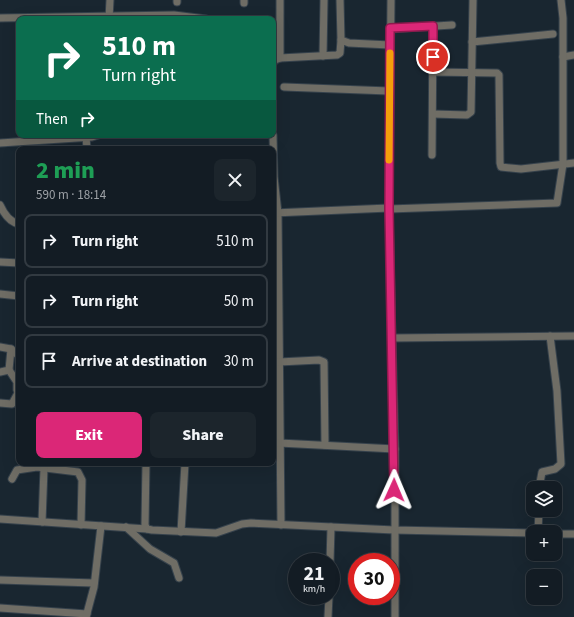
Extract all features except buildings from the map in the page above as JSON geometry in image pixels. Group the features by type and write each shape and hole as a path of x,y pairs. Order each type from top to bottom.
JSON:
{"street":[{"path":"109,16 110,0"},
{"path":"280,0 280,58"},
{"path":"324,0 324,56"},
{"path":"276,60 280,58 339,54 341,40 340,0"},
{"path":"391,0 389,209 395,449 395,617"},
{"path":"433,114 470,114 473,0"},
{"path":"276,213 555,204 558,201 563,164 563,18 561,0"},
{"path":"142,16 182,16"},
{"path":"0,18 16,18"},
{"path":"390,28 452,25"},
{"path":"432,155 433,26"},
{"path":"472,42 553,34"},
{"path":"341,40 349,43 390,45"},
{"path":"563,57 574,55"},
{"path":"432,72 497,73 500,77 501,167 521,168 574,163"},
{"path":"284,87 389,90"},
{"path":"0,143 52,138"},
{"path":"86,138 87,146"},
{"path":"0,205 8,218 16,223"},
{"path":"0,262 16,263"},
{"path":"0,294 16,296"},
{"path":"541,481 542,472 555,469 561,464 557,391 550,336"},
{"path":"392,338 574,336"},
{"path":"0,347 11,350 16,354"},
{"path":"11,350 10,370 16,380"},
{"path":"276,350 279,362 280,525"},
{"path":"279,362 320,360 324,362 326,445"},
{"path":"0,372 10,370"},
{"path":"0,403 12,404 16,397"},
{"path":"279,443 395,449"},
{"path":"146,466 145,525 147,529"},
{"path":"181,532 185,466"},
{"path":"42,522 44,468"},
{"path":"12,479 14,473 20,469 44,468 80,474 82,480 81,524"},
{"path":"0,519 181,532 216,533 242,524 394,530 526,533"},
{"path":"0,608 44,610 86,616 94,583 101,526"},
{"path":"126,527 150,549 174,563 179,578"},
{"path":"330,553 331,527"},
{"path":"562,534 574,534"},
{"path":"0,580 94,583"},
{"path":"328,605 328,617"}],"slow traffic":[{"path":"389,160 390,53"}],"route":[{"path":"394,490 395,449 389,208 390,28 433,26 433,57"}]}
